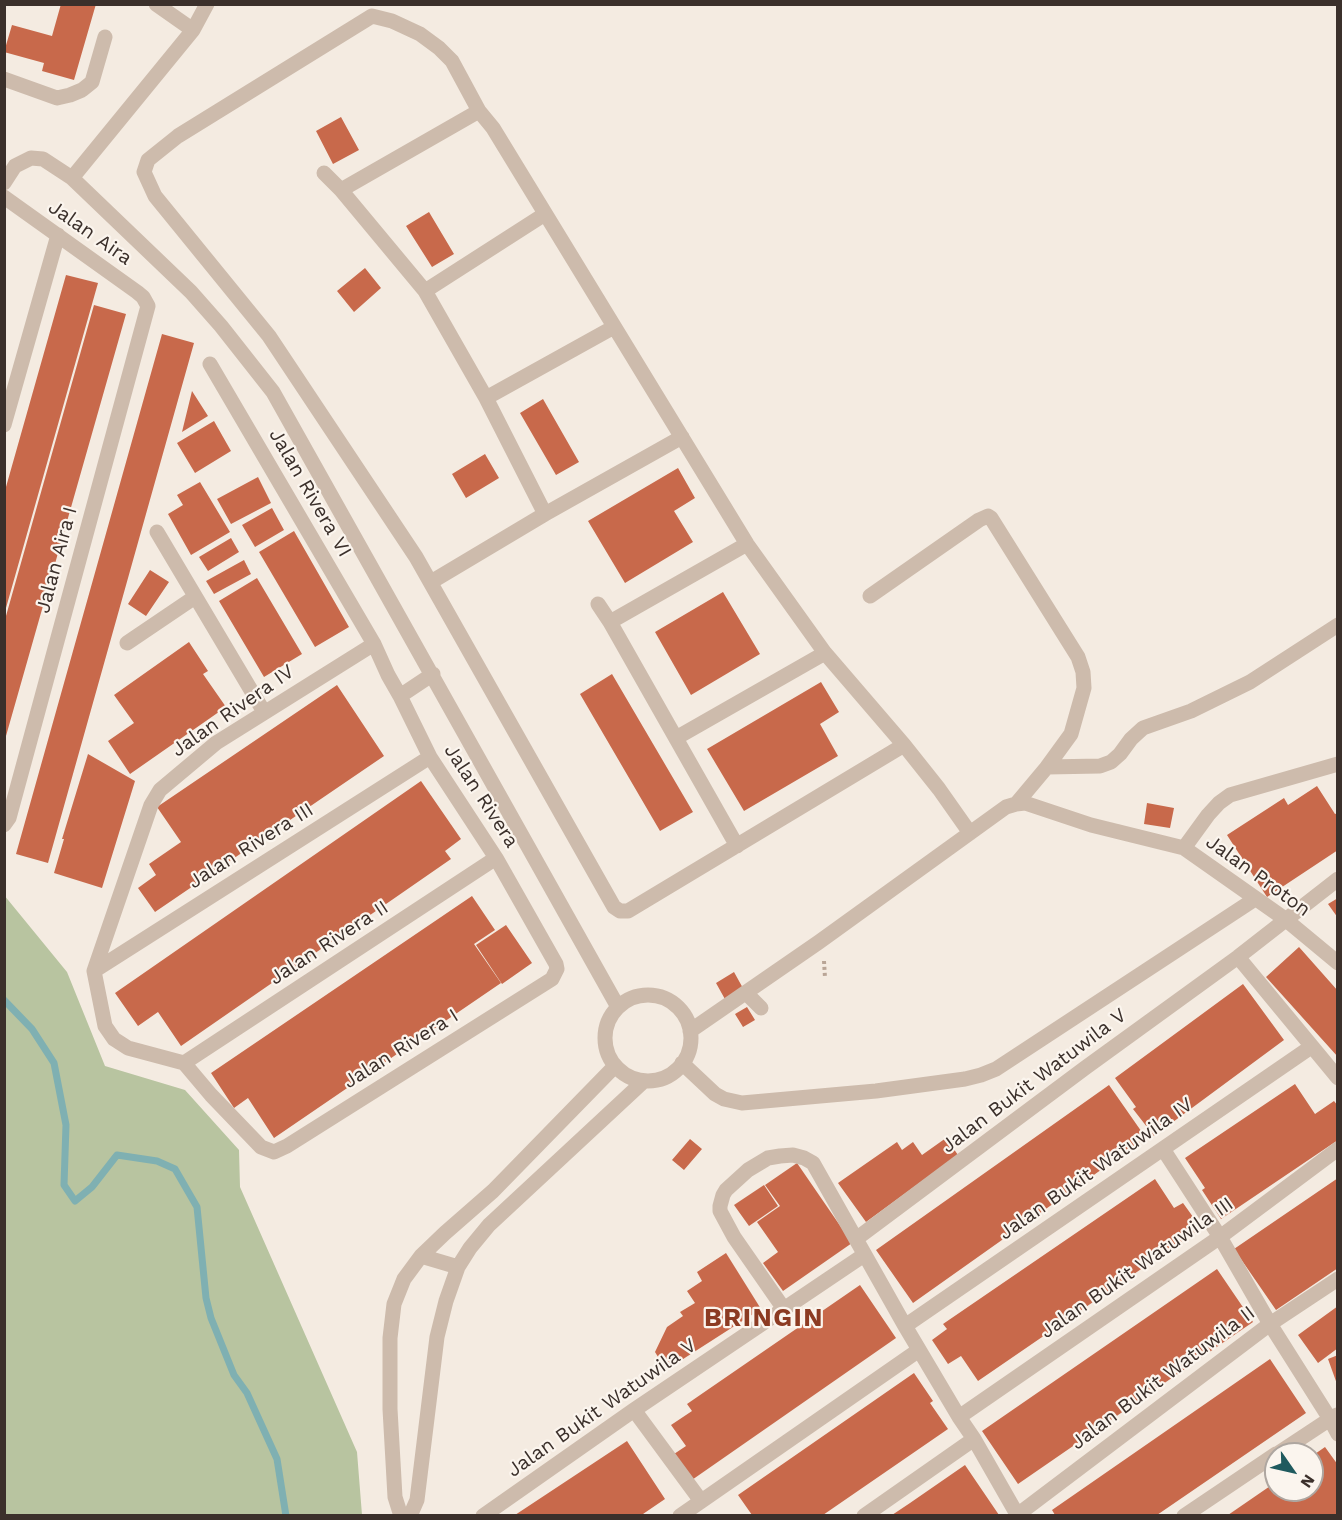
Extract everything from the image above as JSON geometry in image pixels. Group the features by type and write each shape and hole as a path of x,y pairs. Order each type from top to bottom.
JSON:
{"street":[{"path":"156,4 193,30"},
{"path":"72,178 193,30 207,4"},
{"path":"904,745 628,911 620,911 614,907 416,557 269,336 155,196 144,172 148,160 178,136 372,16 392,21 420,34 439,48 452,61 479,111 493,128 747,544 825,653 904,745 970,833"},
{"path":"4,79 57,98 70,95 82,90 92,82 105,37"},
{"path":"340,190 479,111"},
{"path":"4,183 15,166 31,158 43,159 72,178 191,292 273,392 618,1007"},
{"path":"324,173 425,291 486,398 545,514"},
{"name":"Jalan Aira","path":"4,197 137,292 148,306"},
{"path":"425,291 545,214"},
{"path":"4,425 58,235"},
{"name":"Jalan Aira I","path":"4,825 9,818 148,306"},
{"path":"486,398 614,327"},
{"name":"Jalan Rivera VI","path":"210,364 374,644"},
{"path":"431,582 545,514 682,437"},
{"path":"870,596 979,520 988,516 991,518 1078,657 1083,672 1084,688 1071,734 1016,804"},
{"path":"157,532 264,712"},
{"path":"610,622 747,544"},
{"path":"127,643 195,597"},
{"path":"598,604 737,846"},
{"path":"1047,767 1100,766 1111,762 1143,728 1191,711 1250,682 1338,626"},
{"name":"Jalan Rivera","path":"374,644 430,757 496,858 557,969"},
{"name":"Jalan Rivera IV","path":"94,970 154,798 160,790 216,743 374,644"},
{"path":"676,738 825,653"},
{"path":"400,696 433,674"},
{"name":"Jalan Rivera III","path":"94,970 430,757"},
{"name":"Jalan Proton","path":"1338,764 1230,795 1214,809 1184,848 1285,919 1338,963"},
{"path":"690,1031 747,993 1006,807 1025,803 1091,825 1184,848"},
{"name":"Jalan Rivera II","path":"184,1063 496,858"},
{"name":"Jalan Bukit Watuwila V","path":"856,1239 1238,957 1338,879"},
{"path":"682,1063 715,1094 724,1099 742,1103 876,1091 981,1075 996,1069 1256,899"},
{"path":"1238,957 1338,1078"},
{"name":"Jalan Rivera I","path":"184,1063 261,1147 274,1152 287,1146 552,978 557,969"},
{"path":"94,970 105,1026 114,1039 129,1048 184,1063"},
{"path":"747,993 761,1008"},
{"path":"647,995 657,996 675,1005 687,1022 690,1031 688,1053 675,1071 655,1081 644,1081 623,1074 615,1066 608,1055 605,1036 610,1017 618,1007 627,1000 647,995"},
{"name":"Jalan Bukit Watuwila IV","path":"905,1326 1311,1047"},
{"path":"401,1515 394,1497 390,1338 394,1304 404,1279 421,1256 493,1191 615,1066"},
{"path":"410,1515 417,1500 437,1337 458,1267 489,1225 644,1081"},
{"path":"1162,1149 1220,1237 1270,1324 1334,1417 1338,1434"},
{"name":"Jalan Bukit Watuwila III","path":"959,1417 1220,1237 1338,1149"},
{"path":"784,1309 734,1237 720,1211 723,1195 748,1170 768,1158 793,1155 813,1163 905,1326 1017,1515"},
{"name":"Jalan Bukit Watuwila V","path":"483,1515 864,1255"},
{"path":"421,1256 458,1267"},
{"name":"Jalan Bukit Watuwila II","path":"1017,1515 1270,1324 1338,1279"},
{"path":"680,1515 920,1350"},
{"path":"634,1410 701,1501"},
{"path":"1295,1442 1334,1417"},
{"path":"864,1515 974,1439"},
{"path":"1184,1515 1264,1462"}],"green space":[{"path":"4,895 67,972 105,1066 185,1090 239,1150 240,1187 357,1452 362,1515 5,1515"}],"building":[{"path":"61,4 96,4 74,80 42,71 44,63 4,52 12,25 52,36"},
{"path":"341,117 359,150 333,164 316,131"},
{"path":"429,212 454,254 432,267 406,226"},
{"path":"365,268 381,288 354,312 337,291"},
{"path":"66,275 98,283 4,615 4,494"},
{"path":"94,305 126,314 4,743 4,623"},
{"path":"162,334 194,343 48,863 16,854"},
{"path":"192,391 208,416 182,432"},
{"path":"543,399 579,462 556,475 520,413"},
{"path":"214,421 231,451 195,473 177,443"},
{"path":"485,454 499,478 466,498 452,474"},
{"path":"678,468 695,498 674,511 693,542 625,583 588,521"},
{"path":"258,477 271,503 231,524 217,499"},
{"path":"200,482 230,532 191,555 168,514 183,505 177,495"},
{"path":"272,508 284,530 255,547 242,525"},
{"path":"294,531 349,627 315,647 259,552"},
{"path":"231,538 239,552 208,571 199,557"},
{"path":"244,560 251,574 214,594 206,581"},
{"path":"150,570 169,582 146,616 128,604"},
{"path":"257,578 302,654 264,677 219,601"},
{"path":"723,592 760,654 691,695 655,632"},
{"path":"189,642 208,671 203,674 226,707 130,774 108,741 134,723 114,695"},
{"path":"612,674 693,812 660,831 580,694"},
{"path":"821,682 839,712 820,724 838,756 744,811 707,749"},
{"path":"337,685 384,756 155,912 138,888 156,875 149,864 181,842 157,807"},
{"path":"88,754 135,781 102,888 54,873"},
{"path":"421,781 461,839 445,851 451,859 181,1046 158,1012 138,1026 115,993"},
{"path":"1317,786 1335,814 1338,813 1338,850 1267,897 1227,835 1284,798 1288,805"},
{"path":"1147,803 1174,808 1170,828 1144,824"},
{"path":"472,896 495,930 474,944 501,983 274,1138 248,1098 234,1108 211,1073"},
{"path":"1338,898 1338,918 1328,904"},
{"path":"506,925 532,963 502,984 476,945"},
{"path":"1299,947 1338,991 1338,1057 1266,977"},
{"path":"734,972 744,990 726,1001 716,983"},
{"path":"1243,984 1284,1040 1154,1136 1133,1109 1136,1107 1115,1078"},
{"path":"747,1007 755,1020 743,1027 735,1014"},
{"path":"1295,1084 1315,1114 1334,1101 1338,1106 1338,1140 1221,1219 1202,1190 1205,1188 1185,1158"},
{"path":"1109,1085 1146,1138 913,1303 876,1250"},
{"path":"946,1138 958,1155 866,1222 838,1183 897,1142 902,1150 913,1142 922,1155"},
{"path":"690,1139 702,1149 684,1170 672,1160"},
{"path":"797,1163 852,1243 783,1291 763,1263 778,1252 757,1222 780,1206 765,1185"},
{"path":"1338,1178 1338,1268 1276,1310 1234,1249"},
{"path":"1155,1179 1174,1208 1183,1203 1201,1228 978,1381 961,1356 948,1364 932,1340 947,1329 943,1324"},
{"path":"764,1185 778,1206 749,1226 734,1205"},
{"path":"726,1253 761,1309 666,1370 655,1352 667,1327 683,1316 680,1312 695,1303 687,1291 702,1281 697,1272"},
{"path":"1217,1269 1253,1322 1018,1484 982,1431"},
{"path":"860,1285 896,1338 689,1482 671,1456 686,1446 671,1425 692,1411 687,1404"},
{"path":"1338,1306 1338,1348 1318,1363 1298,1335"},
{"path":"1338,1355 1338,1384 1337,1384 1328,1359"},
{"path":"1270,1359 1306,1413 1157,1515 1055,1515 1052,1510"},
{"path":"914,1373 933,1401 930,1403 948,1429 823,1515 752,1515 738,1495"},
{"path":"627,1441 665,1499 643,1514 515,1515"},
{"path":"1324,1448 1338,1465 1338,1515 1228,1515 1264,1490 1264,1502 1324,1502"},
{"path":"965,1465 999,1515 892,1515 910,1503"}],"waterway":[{"path":"4,1000 32,1029 54,1063 66,1125 64,1185 75,1201 92,1187 117,1155 157,1161 175,1169 197,1207 206,1298 211,1318 234,1375 247,1393 277,1459 286,1516"}],"district":[{"name":"BRINGIN","path":"764,1318"}]}
